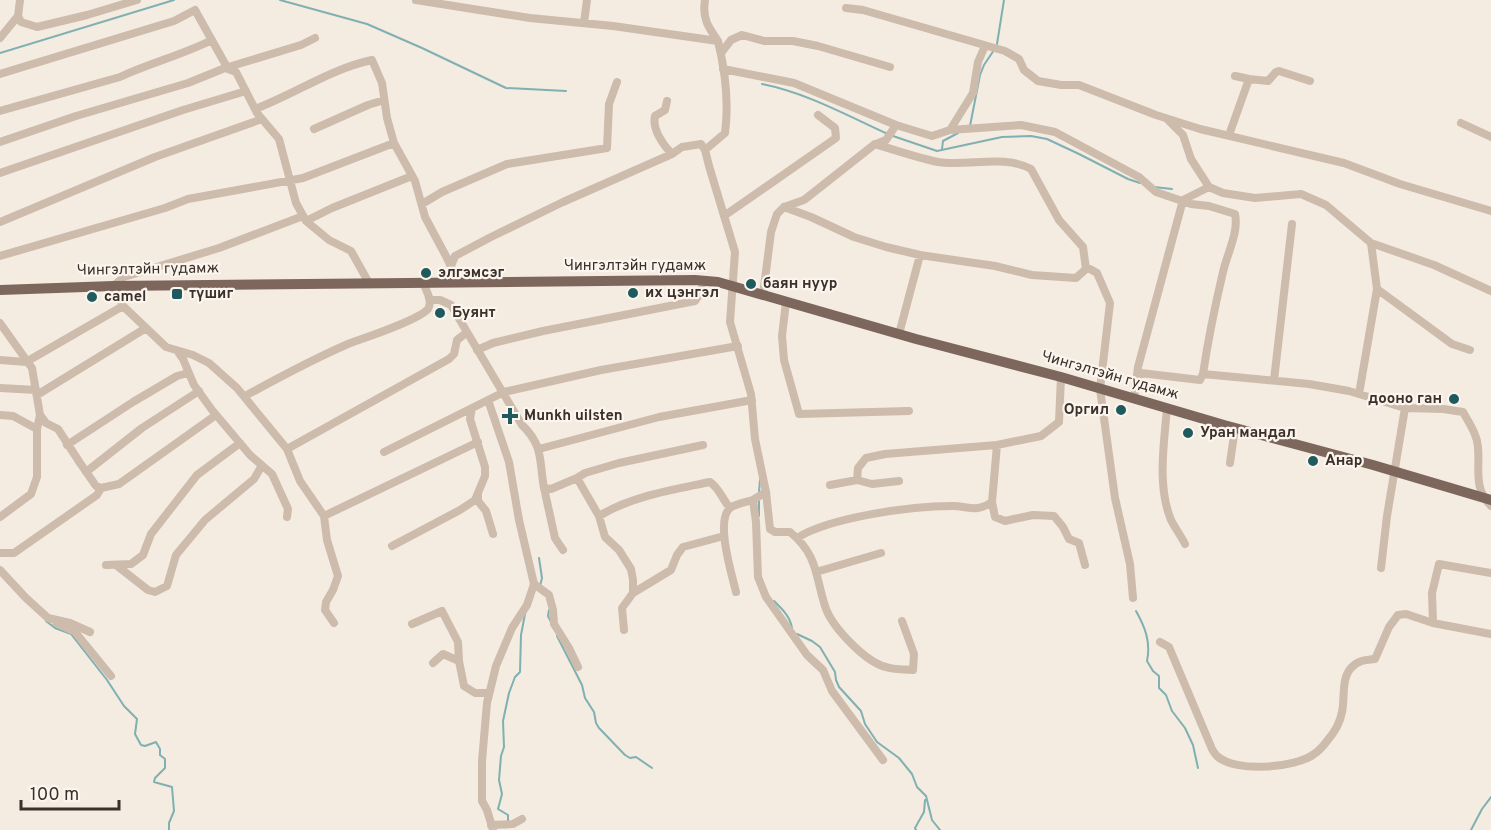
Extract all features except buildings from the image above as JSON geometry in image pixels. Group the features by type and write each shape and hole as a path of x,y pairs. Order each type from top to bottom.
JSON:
{"main road":[{"name":"Чингэлтэйн гудамж","path":"0,290 113,286 703,280 734,286 899,334 1061,377 1487,499"}],"street":[{"path":"0,38 18,16 20,0"},
{"path":"18,16 21,22 37,27 137,0"},
{"path":"416,0 530,18 718,41"},
{"path":"584,23 587,0"},
{"path":"705,0 703,11 706,26 718,41 721,53 727,119 725,133 705,150"},
{"path":"846,8 863,10 1005,51 1019,59 1024,70 1038,81 1078,85 1165,117 1344,163 1400,184 1491,211"},
{"path":"0,74 174,21 195,10 228,69 236,72 255,109 279,140 296,203 305,219 330,240 351,251 369,283"},
{"path":"721,53 731,40 742,35 764,41 793,41 818,46 890,67"},
{"path":"0,142 76,116 188,83 301,45 315,38"},
{"path":"0,111 120,77 186,53 212,40"},
{"path":"950,130 974,93 978,62 985,46"},
{"path":"255,109 356,63 372,60 382,83 387,118 394,143 412,176 423,204 425,218 458,282"},
{"path":"723,69 794,83 896,125 932,136 950,130 1022,125 1055,132 1139,177 1156,192 1191,204 1209,206 1234,214 1237,224 1221,280 1200,380 1141,373 1136,380"},
{"path":"1235,76 1268,81 1276,72 1279,72 1310,81"},
{"path":"1229,135 1250,79"},
{"path":"423,204 442,192 507,164 607,148 609,104 617,82"},
{"path":"0,174 183,110 246,91"},
{"path":"314,129 384,100"},
{"path":"667,101 664,110 655,116 653,121 665,147 672,154"},
{"path":"724,216 836,138 835,128 818,115"},
{"path":"1165,117 1183,135 1191,159 1209,187 1223,193 1255,198 1301,194 1326,205 1371,243 1434,264 1491,291"},
{"path":"0,222 155,157 262,119"},
{"path":"1461,123 1491,137"},
{"path":"763,295 771,247 771,232 777,214 784,207 804,200 875,144 886,140 896,125"},
{"path":"0,256 188,199 290,181 394,143"},
{"path":"451,266 455,256 563,202 672,154 682,147 701,144 705,150 735,252 730,322 752,400 755,439 766,492 770,529 774,532 790,532 809,552 825,609 858,650 884,667 913,670 914,654 902,621"},
{"path":"875,144 939,162 1001,163 1024,165 1031,169 1059,220 1083,247 1086,269"},
{"path":"334,623 325,610 326,602 338,576 327,540 324,516 300,481 287,450 245,396 209,363 193,355 166,347 123,306 113,286 124,277 305,219 412,176"},
{"path":"1134,399 1138,367 1183,200 1209,187"},
{"path":"784,207 811,216 854,237 920,255 995,266 1032,275 1076,278 1086,269"},
{"path":"1274,380 1292,224"},
{"path":"1359,394 1377,289 1371,243"},
{"path":"899,334 920,255"},
{"path":"1086,269 1097,273 1110,303 1100,389 1115,498 1130,564 1133,598"},
{"path":"477,350 493,343 543,331 695,301 701,292 703,280"},
{"path":"245,396 347,345 405,322 429,308 430,300 423,283"},
{"path":"1377,289 1452,344 1470,350"},
{"path":"430,300 441,300 451,305 522,425 532,435 539,449 544,488 555,538 563,550"},
{"path":"786,302 782,336 784,360 799,414 909,411"},
{"path":"0,360 26,362 123,306"},
{"path":"0,517 31,494 37,477 37,429 40,415 32,368 1,327"},
{"path":"0,388 36,392 146,328"},
{"path":"287,450 449,359 454,354 458,340 466,333"},
{"path":"384,452 504,392 601,370 738,346"},
{"path":"177,352 183,359 199,392 216,415 261,467 272,474 288,509 287,517"},
{"path":"68,445 133,402 177,376 188,373"},
{"path":"1203,374 1274,380 1359,394 1406,408 1463,412 1475,435 1478,446 1477,475 1491,507"},
{"path":"857,480 858,468 866,458 885,454 997,445 1041,436 1059,422 1061,377"},
{"path":"86,472 142,428 199,392"},
{"path":"488,400 509,462 519,520 534,584 496,666 489,693 482,761 482,801 492,828 513,824 522,819"},
{"path":"539,449 659,417 752,400"},
{"path":"392,546 475,500 485,476 485,467 470,419 472,408"},
{"path":"1167,408 1163,452 1164,494 1171,519 1185,544"},
{"path":"1381,568 1387,516 1406,408"},
{"path":"0,415 14,416 37,429"},
{"path":"40,415 46,423 58,429 86,472 101,488"},
{"path":"0,553 14,553 97,495 101,488 118,484 216,415"},
{"path":"1230,463 1235,428"},
{"path":"324,516 478,442"},
{"path":"106,565 131,564 143,555 151,534 197,475 240,443"},
{"path":"544,488 551,489 585,473 608,466 703,445"},
{"path":"997,445 992,502 995,517 1005,521 1033,515 1054,516 1069,539 1079,543 1085,565"},
{"path":"116,565 148,590 155,592 167,586 176,555 205,520 254,479 261,467"},
{"path":"577,478 599,516 605,537 619,550 631,569 633,593"},
{"path":"830,485 857,480 872,484 899,481"},
{"path":"599,516 614,507 659,493 710,482 719,488 730,508"},
{"path":"736,592 724,536 726,516 730,508 753,500 766,492"},
{"path":"478,493 478,501 486,511 493,534"},
{"path":"753,500 758,578 766,597 807,656 823,670 832,691 883,760"},
{"path":"797,538 809,531 842,521 901,510 954,506 965,509 983,508 992,502"},
{"path":"624,630 622,608 633,593 671,570 683,547 724,536"},
{"path":"816,572 881,553"},
{"path":"1433,623 1432,593 1439,564 1491,573"},
{"path":"0,570 48,618 75,632 111,676"},
{"path":"534,584 549,595 554,624 578,667"},
{"path":"412,624 442,611 458,642 464,686 475,693 489,693"},
{"path":"1160,642 1169,647 1217,757 1238,765 1269,767 1304,760 1315,754 1328,741 1340,722 1342,695 1350,668 1365,658 1375,659 1389,627 1398,615 1406,614 1433,623 1491,634"},
{"path":"48,618 70,623 90,632"},
{"path":"433,663 443,654 459,661"}],"waterway":[{"path":"0,53 174,0"},
{"path":"280,0 367,24 506,88 566,91"},
{"path":"997,44 1004,0"},
{"path":"970,126 980,75 994,50"},
{"path":"762,84 811,99 888,134"},
{"path":"942,149 943,141 958,133"},
{"path":"893,136 937,151 1002,137 1031,136 1047,139 1140,183"},
{"path":"1154,187 1172,189"},
{"path":"759,492 760,480"},
{"path":"759,501 759,516"},
{"path":"539,558 542,578 540,586"},
{"path":"774,601 788,616 792,628"},
{"path":"549,610 548,616 551,622"},
{"path":"1136,611 1146,635 1147,661 1159,676 1159,688 1166,695 1172,711 1185,728 1193,745 1198,768"},
{"path":"508,822 508,815 498,809 502,794 499,780 504,747 503,721 509,693 515,677 520,672 521,635 525,614"},
{"path":"46,621 55,628 71,634 124,706 137,719 135,734 141,745 156,742 160,755 165,759 165,768 154,782 172,787 174,811 169,830"},
{"path":"797,634 820,647 835,672 839,687 861,711 865,724 877,742 899,758 912,774 917,787 926,796 932,820 940,830"},
{"path":"557,636 582,685 585,698 594,712 599,728 625,755 630,758 636,757 652,768"},
{"path":"1471,830 1491,797"},
{"path":"916,830 924,812 925,800"}],"place":[{"name":"элгэмсэг","path":"426,273"},
{"name":"баян нуур","path":"751,284"},
{"name":"их цэнгэл","path":"633,293"},
{"name":"түшиг","path":"177,294"},
{"name":"camel","path":"92,297"},
{"name":"Буянт","path":"440,313"},
{"name":"дооно ган","path":"1454,399"},
{"name":"Оргил","path":"1121,410"},
{"name":"Munkh uilsten","path":"510,416"},
{"name":"Уран мандал","path":"1188,433"},
{"name":"Анар","path":"1313,461"}]}
